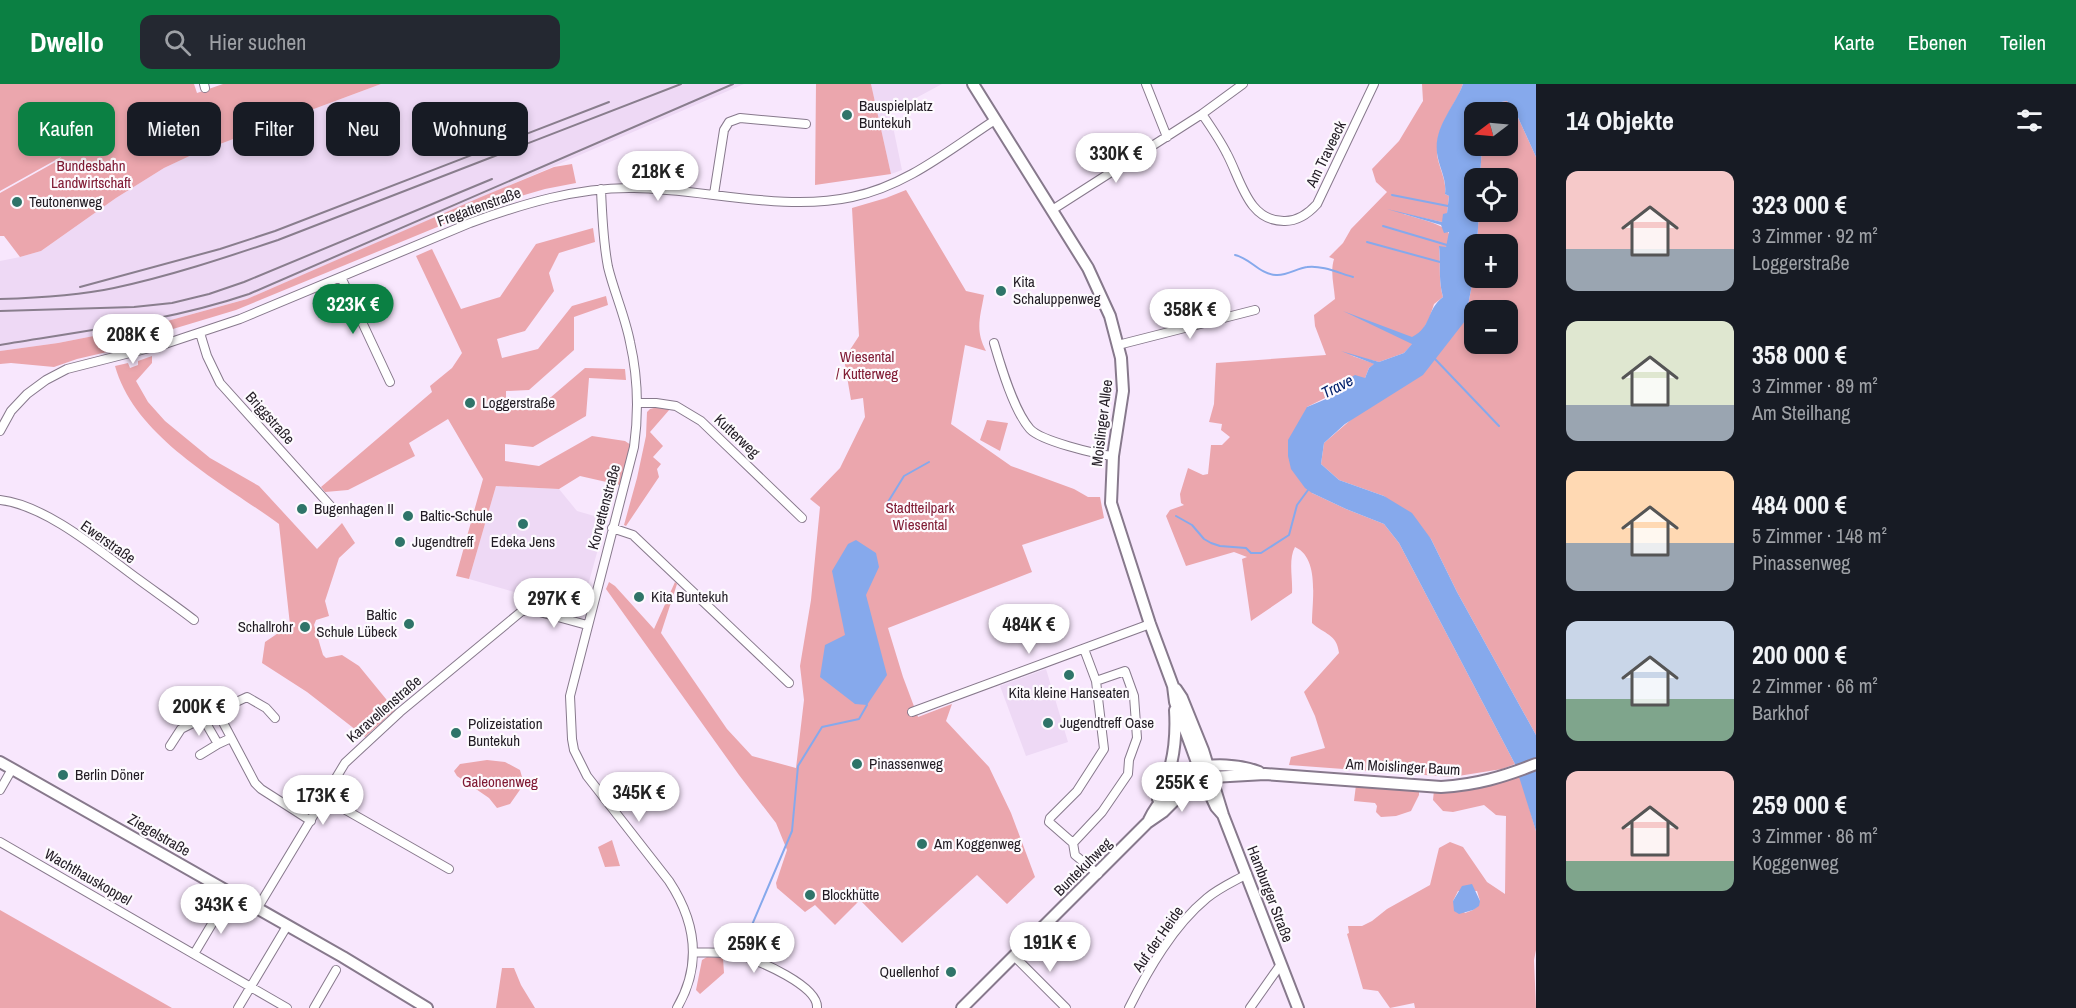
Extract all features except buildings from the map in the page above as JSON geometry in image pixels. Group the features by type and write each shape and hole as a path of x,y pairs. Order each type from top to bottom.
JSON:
{"main road":[{"name":"Moislinger Allee","path":"973,84 1052,210 1100,293 1110,316 1123,372 1123,396 1113,456 1111,503 1150,624 1173,686 1175,702 1206,773 1216,807 1223,815"},
{"name":"Moislinger Allee","path":"1173,686 1182,698 1205,756 1206,773"},
{"path":"1153,811 1163,789 1173,756 1176,739 1175,702"},
{"name":"Ziegelstraße","path":"0,762 427,1008"},
{"name":"Am Moislinger Baum","path":"1206,773 1265,774 1441,787 1477,783 1536,764"},
{"name":"Buntekuhweg","path":"1147,823 1153,811 1188,774 1206,773"},
{"name":"Buntekuhweg","path":"962,1008 1147,823 1163,812 1192,783 1206,773"},
{"name":"Hamburger Straße","path":"1223,815 1298,1008"}],"street":[{"path":"1146,84 1167,137"},
{"path":"1052,210 1202,114 1243,84"},
{"name":"Am Traveeck","path":"1202,114 1227,154 1257,211 1276,221 1296,220 1311,211 1317,204 1374,84"},
{"path":"714,194 724,130 729,122 740,118 806,124"},
{"name":"Fregattenstraße","path":"0,431 20,400 55,374 79,365 200,333 240,319 493,214 542,200 601,189 635,188 802,203 852,197 901,181 995,120"},
{"name":"Korvettenstraße","path":"601,189 607,259 630,340 638,403 634,447 570,696 572,739 574,750 587,776 678,894 690,921 693,952 689,978 677,1008"},
{"path":"342,277 390,382"},
{"path":"1118,345 1255,310"},
{"name":"Briggstraße","path":"200,333 207,356 220,383 336,512"},
{"path":"994,344 1021,417 1031,431 1077,448 1113,456"},
{"name":"Kutterweg","path":"638,403 676,406 701,422 802,518"},
{"name":"Ewerstraße","path":"0,500 15,502 44,514 105,554 194,620"},
{"path":"612,528 633,535 789,683"},
{"name":"Karavellenstraße","path":"257,909 335,777 355,753 522,611 536,611 587,625"},
{"path":"912,712 1150,624"},
{"path":"1084,649 1096,681 1104,749 1077,791 1050,818 1049,822 1072,843 1075,855 1098,874"},
{"path":"1072,843 1102,812 1126,779 1129,760 1137,738 1134,696 1125,671 1096,681"},
{"path":"170,746 181,729 247,698 266,708 275,718"},
{"path":"217,711 255,783 311,821"},
{"path":"203,718 218,744"},
{"path":"200,754 231,738"},
{"path":"0,790 12,769"},
{"path":"323,797 449,869"},
{"name":"Wachthauskoppel","path":"0,842 287,1008"},
{"name":"Auf der Heide","path":"1129,1008 1163,951 1186,919 1216,891 1247,874"},
{"path":"194,954 225,902"},
{"path":"238,1008 287,926"},
{"path":"693,952 735,954 766,964 804,988 818,1003 817,1008"},
{"path":"1014,956 1066,1008"},
{"path":"1250,1008 1281,964"},
{"path":"314,1008 336,970"}],"shaded area":[{"path":"381,84 744,84 247,299 160,323 58,343 0,351 0,261 41,251 116,198 164,168 190,156 221,156 221,144 233,139 233,156 314,156 314,109 326,105 326,156 400,156 400,102 333,102"},
{"path":"871,84 942,84 890,112 902,170 891,174"},
{"path":"496,486 559,489 577,511 598,517 596,525 604,527 581,611 469,579"},
{"path":"1046,669 1068,742 1026,756 1000,686"}],"green space":[{"name":"Bundesbahn Landwirtschaft","path":"0,84 194,84 197,93 223,84 381,84 333,102 326,102 326,105 314,109 314,102 233,102 233,139 221,144 221,102 127,102 127,156 190,156 164,168 116,198 41,251 20,257 4,236 0,236 0,193 61,157 0,191"},
{"name":"Bauspielplatz Buntekuh","path":"816,84 871,84 891,174 815,185"},
{"path":"1422,84 1463,84 1442,125 1437,143 1445,194 1449,196 1447,213 1442,222 1401,213 1436,224 1447,230 1449,234 1446,248 1439,247 1443,297 1434,304 1429,319 1418,338 1404,353 1379,362 1350,355 1375,364 1369,368 1365,378 1307,407 1312,493 1384,524 1399,543 1515,764 1502,769 1452,777 1289,765 1291,757 1325,748 1315,716 1304,692 1339,653 1333,638 1312,623 1313,581 1308,560 1295,547 1291,563 1292,593 1251,621 1242,559 1247,557 1234,552 1186,566 1166,516 1170,510 1184,505 1181,503 1180,494 1188,468 1203,475 1208,474 1211,445 1222,445 1230,437 1221,430 1222,424 1209,422 1214,404 1216,363 1326,355 1315,326 1314,315 1335,299 1332,274 1334,259 1329,257 1343,243 1351,229 1387,192 1376,182 1372,169 1399,141 1423,101"},
{"path":"1518,117 1536,157 1536,735 1457,592 1431,539 1384,496 1339,480 1321,464 1324,443 1464,322 1464,354 1518,354 1518,300 1469,300 1471,288 1518,288 1518,234 1478,234 1478,222 1518,222 1518,168 1481,168 1481,156 1518,156"},
{"path":"572,164 576,183 493,204 236,310 153,335 124,348 54,367 0,364 0,351 58,343 160,323 247,299 481,197 554,167"},
{"name":"Stadtteilpark Wiesental","path":"906,190 966,291 984,295 979,330 986,351 965,345 951,424 1011,466 1074,489 1088,497 1100,497 1104,518 1022,545 1032,572 888,628 918,717 952,704 946,721 989,767 1011,813 1035,877 1007,904 977,875 902,943 860,900 835,925 815,905 805,912 777,888 776,883 787,850 776,823 606,589 609,582 615,586 654,629 675,582 677,584 661,633 727,729 752,756 796,768 804,700 800,666 811,600 820,507 810,499 840,468 865,417 863,398 851,400 844,359 859,336 852,208"},
{"path":"593,228 595,242 559,253 549,273 554,291 525,331 497,339 502,358 538,349 572,306 606,296 608,305 574,317 574,350 529,390 506,391 506,409 537,409 585,368 625,369 626,380 589,378 586,416 533,447 505,444 505,461 539,466 592,436 625,441 634,447 624,486 580,476 559,489 496,486 469,579 456,576 483,479 448,419 409,443 415,456 348,490 325,492 321,487 432,392 430,386 452,368 462,353 416,256 432,249 461,309 500,297 536,244"},
{"path":"152,356 152,363 136,381 148,402 165,421 210,458 259,486 317,549 342,523 355,543 339,558 325,601 329,616 316,620 314,625 323,655 326,658 342,655 359,666 395,710 365,737 307,692 262,663 265,642 290,625 279,524 184,457 141,415 125,392 115,366 128,363 130,368 138,365 138,361"},
{"path":"658,407 670,409 650,432 663,446 653,457 661,464 657,469 659,477 626,526 624,525 646,436 647,412"},
{"path":"987,420 1008,423 1000,451 980,440"},
{"name":"Galeonenweg","path":"487,760 505,762 520,770 524,784 510,804 497,808 489,798 457,776 454,771 460,764"},
{"path":"1520,776 1536,831 1536,950 1534,960 1536,1008 1415,1008 1414,1003 1390,1008 1378,991 1363,989 1347,934 1349,933 1348,926 1362,926 1372,921 1387,909 1430,885 1439,848 1450,842 1463,847 1487,882 1505,894 1506,816 1496,815 1484,805 1453,812 1443,811 1433,800 1434,790 1478,789","holes":["1458,891 1477,891 1480,901 1473,910 1465,913 1453,901"]},
{"path":"1356,785 1419,789 1419,795 1411,811 1396,816 1381,817 1376,812 1375,803 1354,801"},
{"path":"612,840 620,866 605,867 598,847"},
{"path":"0,910 172,1008 0,1008"},
{"path":"707,957 723,958 724,973 700,994 696,990 702,960"},
{"path":"502,968 514,968 535,1008 496,1008"}],"water":[{"name":"Trave","path":"1463,84 1536,84 1536,157 1518,117 1518,102 1464,102 1464,156 1481,156 1481,168 1464,168 1464,222 1478,222 1478,234 1464,234 1464,288 1471,288 1469,300 1464,300 1464,322 1423,375 1345,424 1324,443 1321,464 1339,480 1384,496 1412,513 1431,539 1457,592 1536,735 1536,831 1515,764 1399,543 1384,524 1346,509 1305,488 1291,469 1288,456 1288,440 1307,407 1326,399 1330,389 1355,375 1365,378 1369,368 1374,364 1341,351 1379,362 1404,353 1412,344 1343,311 1412,337 1423,328 1434,307 1443,297 1439,246 1446,247 1449,232 1444,233 1441,225 1387,209 1442,222 1443,214 1447,213 1449,196 1445,194 1437,143 1442,126"},
{"path":"856,540 876,553 879,567 866,595 887,675 867,705 855,704 820,677 825,645 845,635 832,571 848,544"},
{"path":"1472,884 1480,901 1479,906 1459,914 1454,911 1453,901 1462,886"}],"waterway":[{"path":"1392,195 1448,206"},
{"path":"1383,226 1447,245"},
{"path":"1367,242 1440,262"},
{"path":"1235,255 1270,274 1284,274 1313,267 1353,277"},
{"path":"1435,359 1499,426"},
{"path":"888,502 904,476 929,462"},
{"path":"1176,516 1192,525 1204,539 1211,543 1246,548 1251,553 1261,553 1289,535 1297,505 1308,490"},
{"path":"740,953 792,831 798,766 822,727 859,719 867,705"}],"railway":[{"path":"0,299 100,291 217,260 278,240 681,84"},
{"path":"0,345 157,318 249,294 733,84"},
{"path":"80,287 220,249 275,231 609,102"},
{"path":"0,311 134,307 172,303 209,294 244,282 492,179"}],"place":[{"name":"Bauspielplatz Buntekuh","path":"847,115"},
{"name":"Teutonenweg","path":"17,202"},
{"name":"Kita Schaluppenweg","path":"1001,291"},
{"name":"Loggerstraße","path":"470,403"},
{"name":"Bugenhagen II","path":"302,509"},
{"name":"Baltic-Schule","path":"408,516"},
{"name":"Edeka Jens","path":"523,524"},
{"name":"Jugendtreff","path":"400,542"},
{"name":"Kita Buntekuh","path":"639,597"},
{"name":"Baltic Schule Lübeck","path":"409,624"},
{"name":"Schallrohr","path":"305,627"},
{"name":"Kita kleine Hanseaten","path":"1069,675"},
{"name":"Jugendtreff Oase","path":"1048,723"},
{"name":"Polizeistation Buntekuh","path":"456,733"},
{"name":"Pinassenweg","path":"857,764"},
{"name":"Berlin Döner","path":"63,775"},
{"name":"Am Koggenweg","path":"922,844"},
{"name":"Blockhütte","path":"810,895"},
{"name":"Quellenhof","path":"951,972"}],"park label":[{"name":"Wiesental / Kutterweg","path":"867,366"}]}
